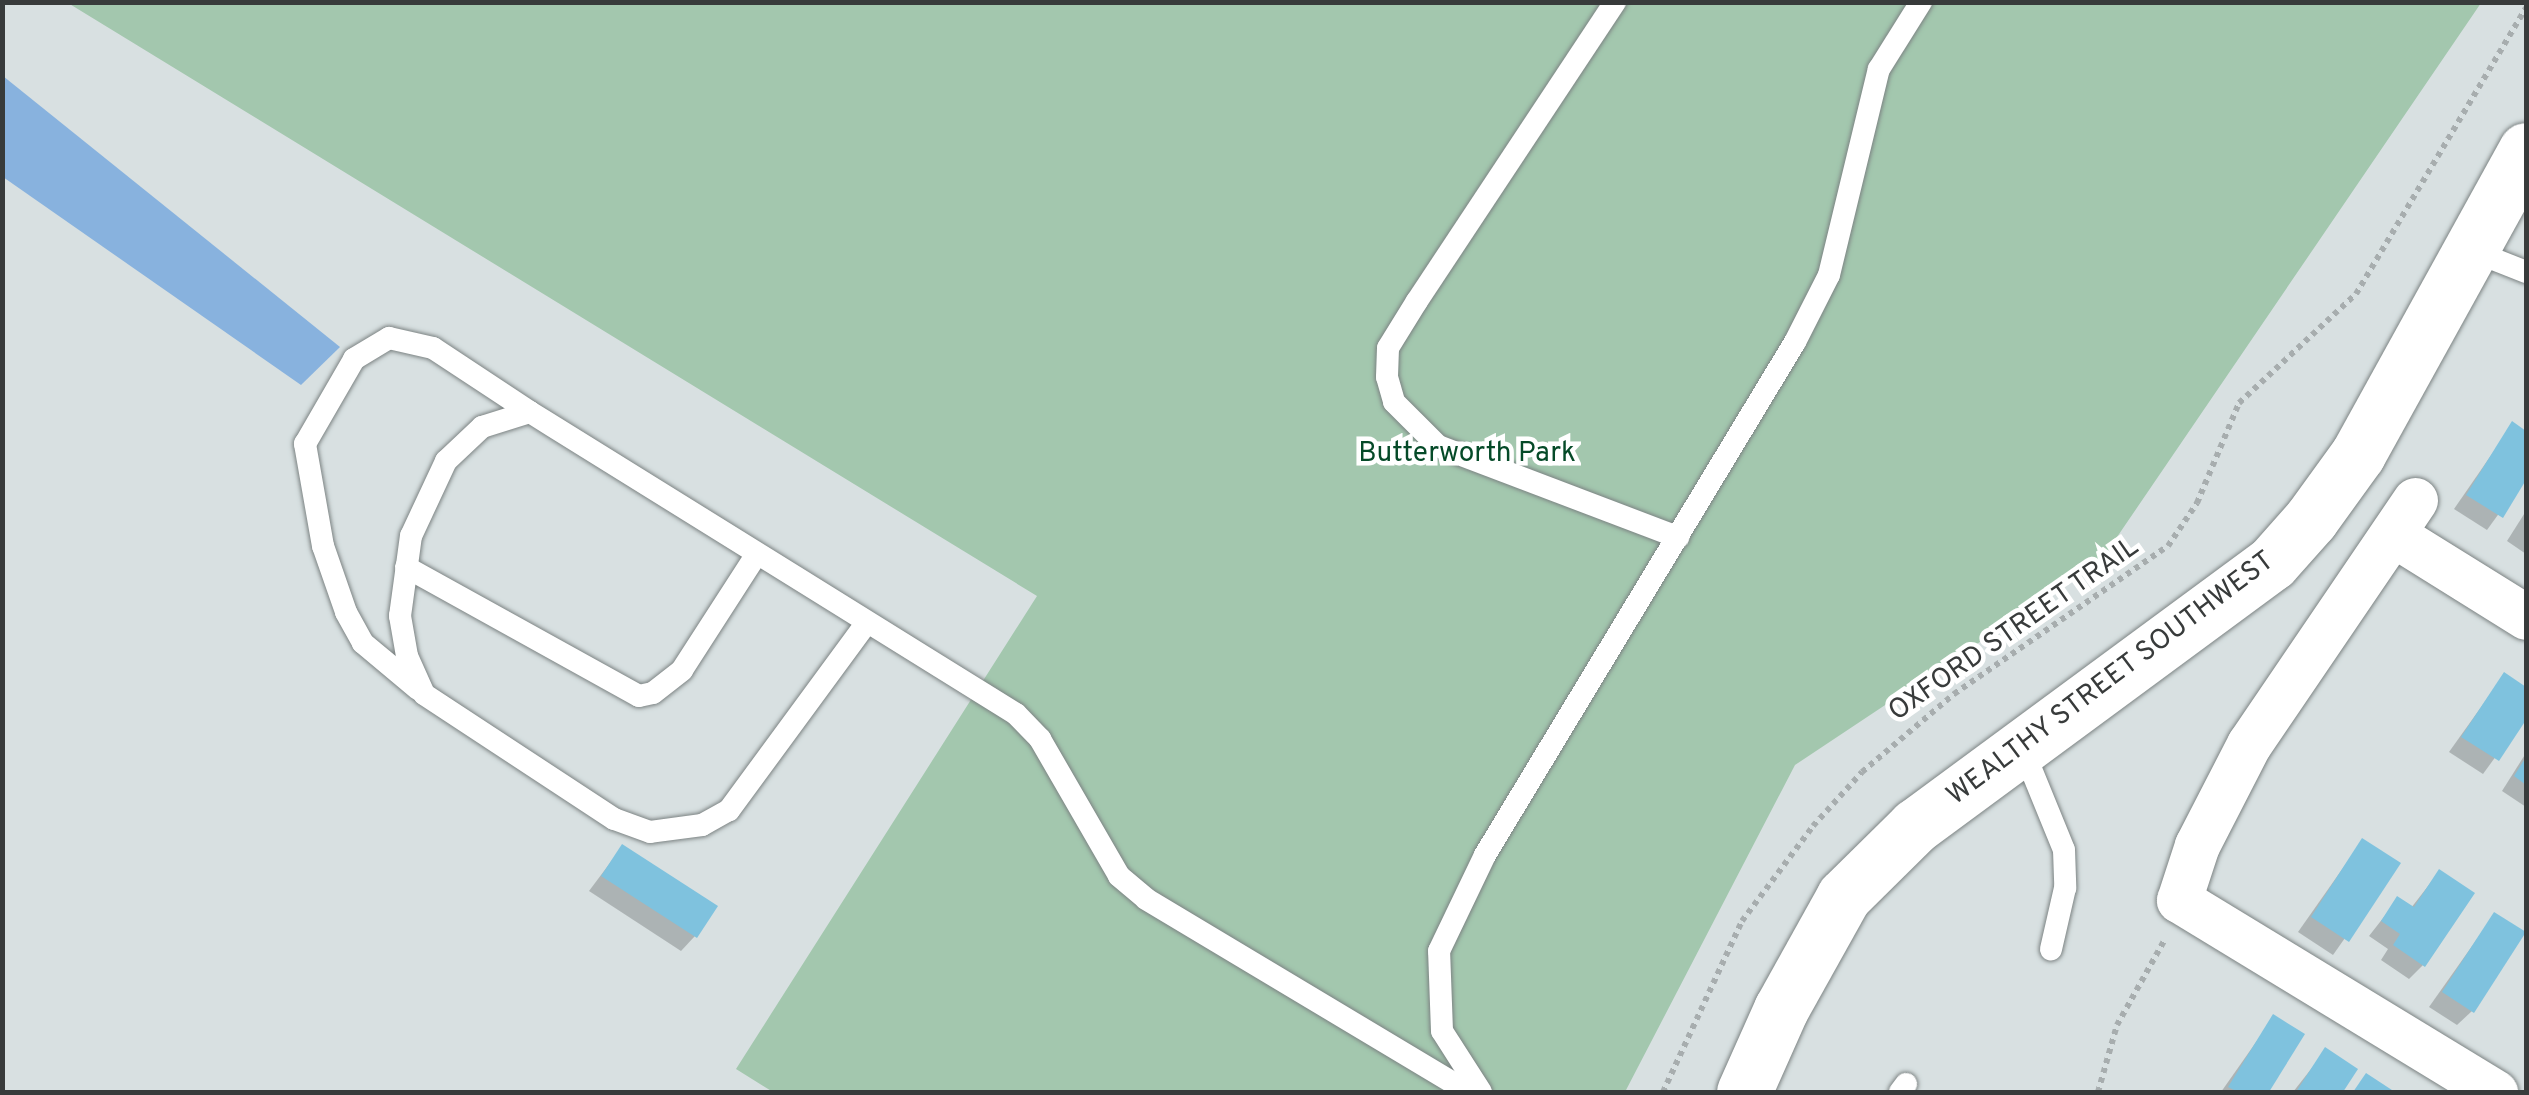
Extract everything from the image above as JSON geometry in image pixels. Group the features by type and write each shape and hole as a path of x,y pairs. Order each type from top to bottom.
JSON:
{"main road":[{"name":"WEALTHY STREET SOUTHWEST","path":"1744,1092 1781,1009 1844,896 1914,826 2272,563 2358,454 2526,150"}],"street":[{"path":"2495,1092 2179,900 2197,845 2249,744 2405,518 2526,617"}],"lane":[{"path":"1615,2 1416,301 1388,348 1387,377 1394,402 1438,446 1678,537"},
{"path":"1481,1092 1442,1031 1440,951 1485,855 1678,537 1828,275 1879,69 1921,2"},
{"path":"2473,251 2526,272"},
{"path":"865,624 728,810 678,831 650,832 614,819 424,694 363,643 346,612 323,546 305,444 354,360 389,338 433,348 865,624 984,694 1040,738 1119,876 1146,899 1468,1092"},
{"path":"424,694 407,656 400,616 406,567 423,503 446,461 482,427 505,415 530,412"},
{"path":"406,567 639,696 653,693 682,670 756,555"},
{"path":"2022,747 2064,850 2065,888 2051,949"}],"path":[{"name":"OXFORD STREET TRAIL","path":"1662,1092 1742,921 1813,826 1862,772 1954,694 2168,546 2197,502 2240,403 2356,294 2526,8"},
{"path":"2098,1092 2117,1025 2161,950 2179,900"}],"green space":[{"name":"Butterworth Park","path":"68,3 2481,3 2100,562 1795,765 1625,1092 773,1092 736,1069 1037,596"}],"water":[{"path":"2,77 340,347 301,385 3,177"}],"building":[{"path":"2512,421 2526,431 2526,480 2503,518 2466,495"},
{"path":"2504,672 2526,687 2526,720 2499,761 2461,737"},
{"path":"2526,757 2526,785 2514,776"},
{"path":"2362,838 2401,863 2349,942 2311,917"},
{"path":"622,844 718,906 697,938 601,876"},
{"path":"2439,869 2475,893 2425,967 2393,945 2400,934 2381,921 2397,896 2414,907"},
{"path":"2494,912 2526,932 2474,1013 2442,992"},
{"path":"2273,1014 2305,1034 2269,1092 2238,1092 2228,1087"},
{"path":"2325,1047 2358,1069 2343,1092 2296,1092"},
{"path":"2366,1073 2395,1092 2353,1092"}]}
